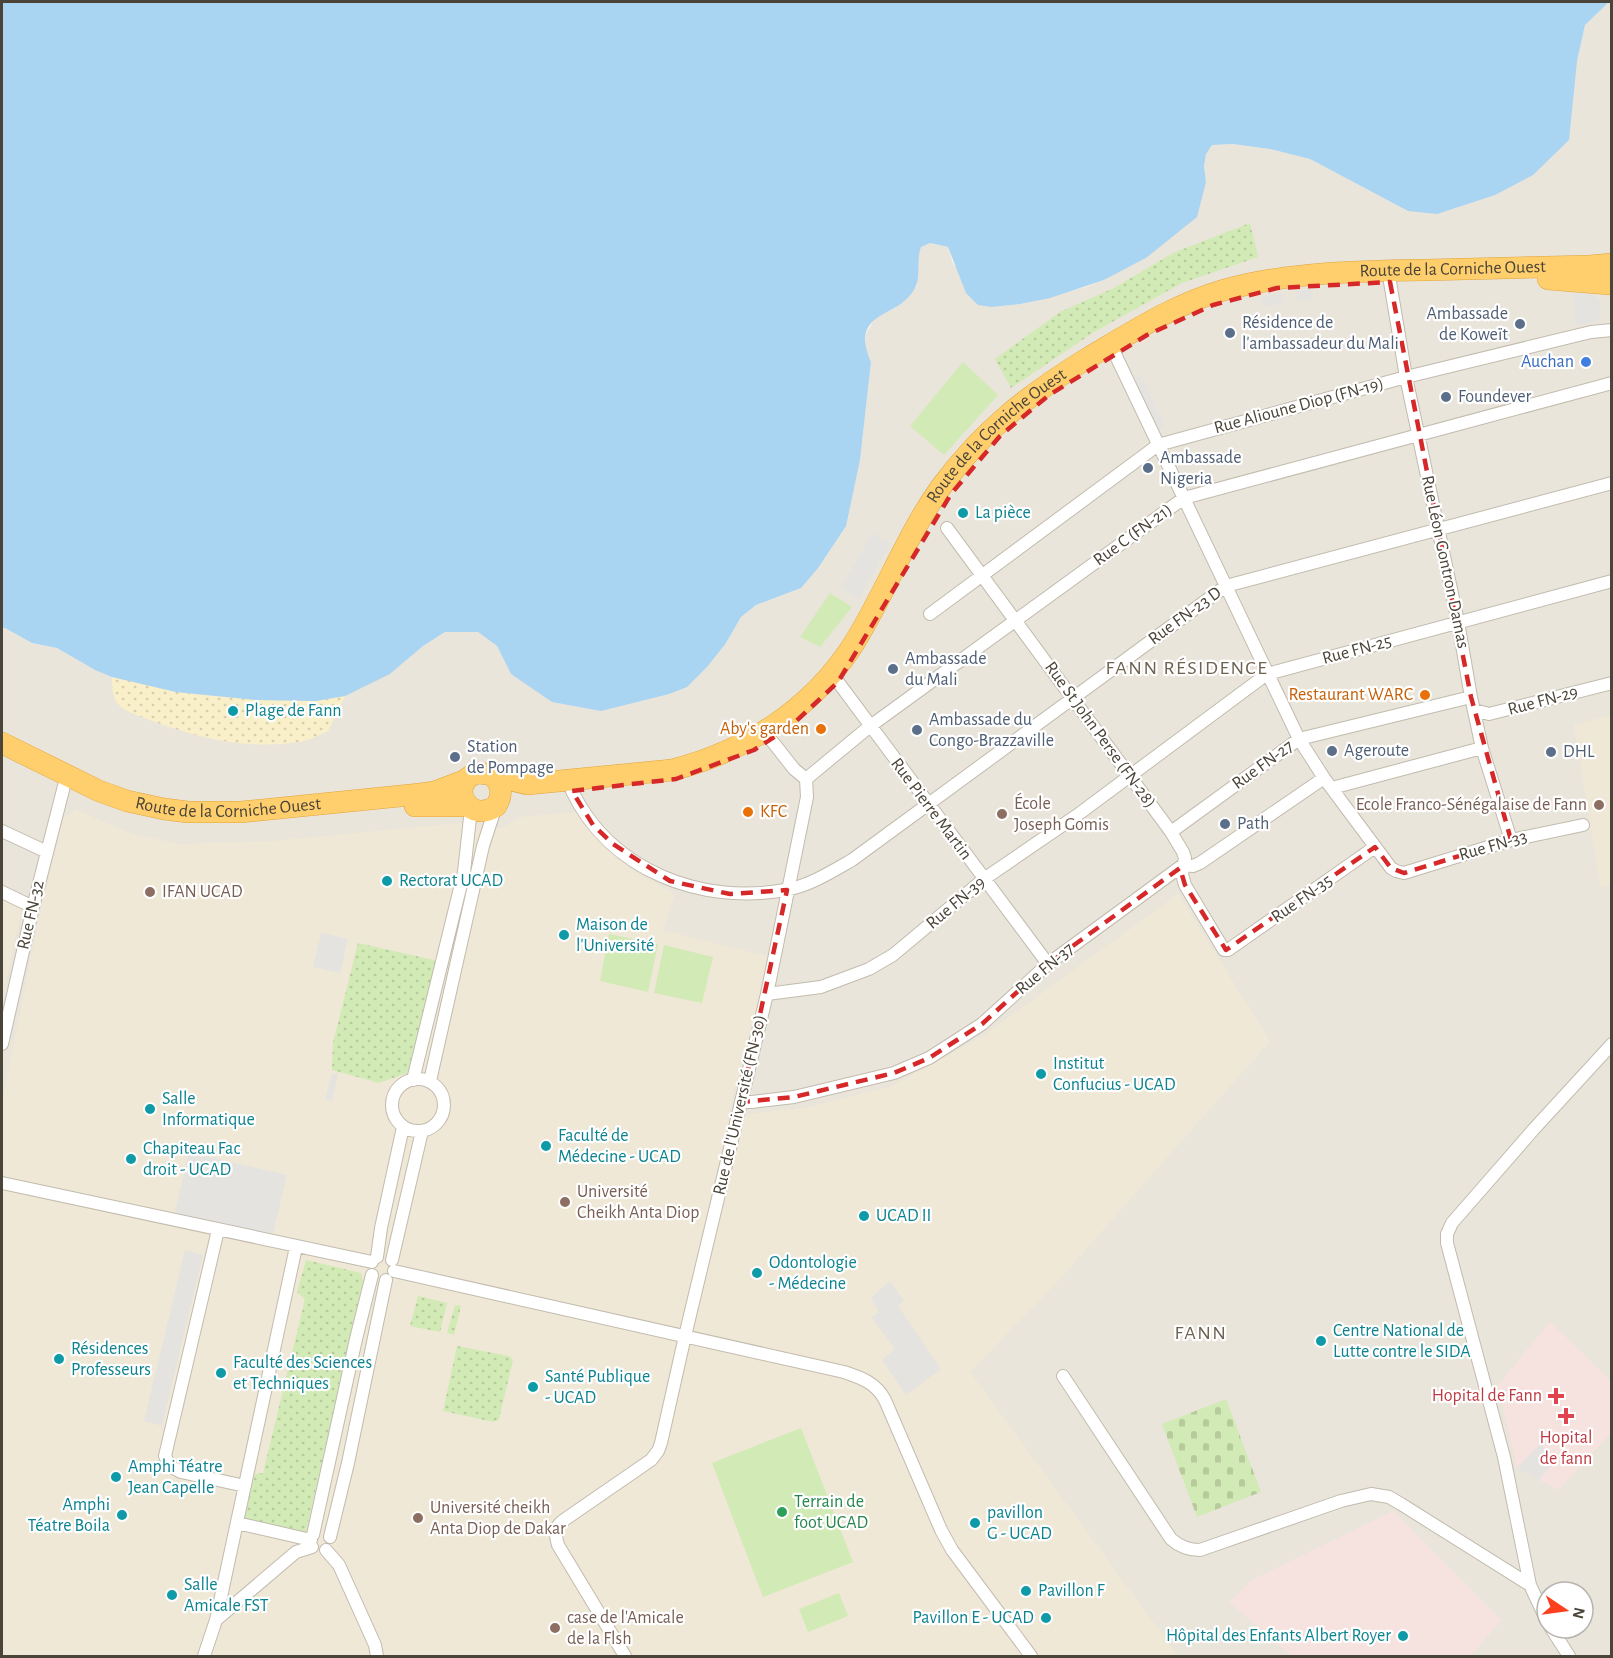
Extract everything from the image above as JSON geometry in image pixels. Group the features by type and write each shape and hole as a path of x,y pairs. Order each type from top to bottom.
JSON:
{"highway":[{"name":"Route de la Corniche Ouest","path":"493,776 528,784 672,770 734,749 774,726 808,698 840,662 867,619 927,510 941,488 978,443 1020,403 1051,381 1171,310 1223,290 1309,275 1368,271 1589,266 1611,276"},
{"name":"Route de la Corniche Ouest","path":"498,803 572,791 676,779 713,768 772,741 811,709 838,682 870,633 935,516 967,472 1000,436 1049,395 1114,354 1181,317 1241,296 1277,288 1390,282 1611,276"},
{"name":"Route de la Corniche Ouest","path":"2,743 99,791 127,801 188,812 241,812 420,794 434,792 466,780"},
{"name":"Route de la Corniche Ouest","path":"2,756 64,786 127,812 182,821 244,820 432,805 469,807"},
{"path":"476,773 493,776 500,786 498,803 482,812 469,807 462,793 466,780 476,773"}],"street":[{"name":"Rue Léon Gontron Damas","path":"1390,282 1406,377 1482,748 1511,840"},
{"name":"Rue Alioune Diop (FN-19)","path":"930,614 1158,445 1406,377 1591,332 1611,330"},
{"path":"1114,354 1299,739 1375,847"},
{"name":"Rue C (FN-21)","path":"869,727 1184,498 1611,383"},
{"name":"Rue FN-23 D","path":"572,791 593,825 613,844 634,862 670,881 730,894 787,890 811,882 852,860 1226,586 1611,483"},
{"name":"Rue St John Perse (FN-28)","path":"947,528 1171,832 1183,852 1182,874 1185,885 1224,950 1228,950"},
{"name":"Rue FN-25","path":"1129,775 1267,674 1611,581"},
{"name":"Rue Pierre Martin","path":"838,682 869,727 929,803 1048,964"},
{"name":"Rue FN-29","path":"1474,710 1490,714 1611,683"},
{"name":"Rue FN-27","path":"1171,832 1299,739 1471,697"},
{"path":"772,741 794,769 806,778 869,727"},
{"name":"Rue FN-37","path":"741,1102 804,1095 894,1073 929,1058 982,1024 1048,964 1183,865 1193,866 1200,863 1328,783 1482,748"},
{"name":"Rue FN-39","path":"767,994 821,987 869,969 893,955 984,879 1076,816 1129,775"},
{"name":"Rue de l'Université (FN-30)","path":"625,1656 558,1545 555,1532 560,1523 651,1460 658,1451 767,994 807,797 806,778"},
{"name":"Rue FN-32","path":"2,1044 33,907 64,786"},
{"path":"430,1082 483,846 498,803"},
{"path":"413,1080 464,872 469,807"},
{"name":"Rue FN-33","path":"1375,847 1391,868 1404,873 1511,840 1583,825"},
{"path":"2,831 47,852"},
{"name":"Rue FN-35","path":"1228,950 1375,847"},
{"path":"2,892 33,907"},
{"path":"1535,1596 1530,1585 1504,1457 1446,1234 1452,1223 1611,1044"},
{"path":"413,1080 430,1082 441,1092 443,1113 435,1125 422,1131 403,1127 395,1117 392,1104 397,1090 413,1080"},
{"path":"312,1540 403,1127"},
{"path":"237,1523 312,1540 319,1551 326,1550 330,1546 422,1131"},
{"path":"2,1183 373,1265 385,1256 390,1270"},
{"path":"218,1230 165,1456 167,1463 182,1473 245,1486"},
{"path":"204,1656 216,1620 296,1248"},
{"path":"373,1265 378,1280 390,1270"},
{"path":"390,1270 844,1372 873,1384 885,1400 941,1530 952,1550 1031,1656"},
{"path":"1063,1376 1171,1539 1178,1545 1190,1550 1200,1550 1371,1494 1389,1497 1530,1585"},
{"path":"216,1620 322,1532 330,1538"},
{"path":"326,1550 339,1565 375,1645 377,1656"},
{"path":"1559,1640 1569,1656"}],"highlighted area":[{"path":"1390,282 1471,697 1511,840 1404,873 1391,868 1375,847 1226,950 1185,885 1180,868 1048,964 982,1024 929,1058 894,1073 794,1097 741,1102 787,890 730,894 670,881 613,844 593,825 572,791 676,779 754,750 791,726 838,682 951,494 1000,436 1049,395 1147,335 1213,305 1277,288"}],"shaded area":[{"path":"1611,2 1611,1656 2,1656 2,628 32,643 57,648 95,670 390,674 423,646 445,632 478,632 497,646 511,674 726,643 741,617 756,605 801,588 854,486 860,460 871,362 865,347 866,334 875,318 895,308 917,286 917,257 921,247 929,243 948,247 953,264 992,307 1020,304 1086,287 1146,258 1163,243 1206,182 1204,166 1206,153 1212,145 1233,144 1270,149 1310,159 1408,211 1577,61 1585,25"},
{"path":"1313,289 1314,299 1297,301 1296,291"},
{"path":"1572,289 1592,293 1598,298 1601,302 1600,320 1576,326"},
{"path":"1281,293 1283,303 1263,307 1261,297"},
{"path":"1142,376 1165,427 1158,430 1135,379"},
{"path":"872,533 890,543 859,599 841,588"},
{"name":"Ecole Franco-Sénégalaise de Fann","path":"1611,715 1611,885 1601,888 1574,725"},
{"name":"Université Cheikh Anta Diop","path":"76,810 132,834 180,844 273,841 459,823 502,828 519,817 577,812 603,844 634,872 675,894 663,930 771,957 727,1120 755,1113 805,1108 890,1087 983,1036 1178,894 1270,1041 1056,1283 970,1372 1178,1656 2,1656 2,1104 38,923 63,819"},
{"path":"2,898 22,907 2,1002"},
{"path":"321,933 348,939 340,973 313,967"},
{"path":"332,1073 338,1074 332,1101 325,1099"},
{"path":"189,1152 287,1175 271,1242 173,1221"},
{"path":"185,1250 203,1255 162,1426 144,1421"},
{"path":"890,1281 904,1301 898,1306 941,1369 906,1395 882,1360 895,1349 871,1317 879,1312 871,1298"},
{"name":"Hopital de Fann","path":"1550,1322 1611,1381 1611,1433 1558,1490 1517,1468 1498,1385"},
{"path":"1540,1444 1557,1459 1539,1480 1517,1468"},
{"path":"1393,1511 1501,1620 1471,1656 1292,1656 1229,1602 1252,1580"}],"green space":[{"path":"1250,223 1258,257 1182,283 1094,332 1011,388 995,359 1060,312 1114,288 1173,253"},
{"path":"963,362 998,395 944,455 910,426"},
{"path":"830,593 852,607 820,647 800,637"},
{"path":"609,934 658,944 648,992 600,981"},
{"path":"358,943 438,961 410,1072 379,1083 332,1070 333,1043"},
{"path":"664,945 713,957 702,1003 654,993"},
{"path":"306,1260 361,1273 363,1281 306,1532 244,1519 255,1474 263,1473 305,1299 297,1292"},
{"path":"418,1296 447,1303 440,1332 410,1326"},
{"path":"455,1305 461,1306 454,1335 447,1333"},
{"path":"457,1346 509,1356 513,1360 499,1419 494,1422 443,1411"},
{"path":"1226,1399 1261,1492 1197,1517 1162,1424"},
{"name":"Terrain de foot UCAD","path":"801,1428 853,1562 763,1597 712,1463"},
{"path":"839,1593 848,1616 808,1632 799,1609"}],"sand":[{"name":"Plage de Fann","path":"112,677 176,692 256,700 316,701 345,696 328,731 302,741 279,744 242,743 204,737 128,712 116,701"}],"water":[{"path":"2,2 1609,2 1585,25 1577,61 1569,140 1533,175 1495,195 1437,214 1408,211 1310,159 1270,149 1233,144 1212,145 1206,154 1204,166 1206,182 1197,217 1146,258 1104,280 1050,298 1020,304 992,307 978,305 966,293 948,247 930,243 921,247 915,288 898,306 878,317 866,333 866,345 871,362 860,460 846,526 818,568 801,588 756,605 741,617 726,643 687,687 669,694 601,711 552,702 511,674 497,646 478,632 445,632 423,646 390,674 345,696 316,701 256,700 176,692 112,677 57,648 32,643 2,628"}],"place":[{"name":"Ambassade de Koweït","path":"1520,324"},
{"name":"Résidence de l'ambassadeur du Mali","path":"1230,333"},
{"name":"Auchan","path":"1586,362"},
{"name":"Foundever","path":"1446,397"},
{"name":"Ambassade Nigeria","path":"1148,468"},
{"name":"La pièce","path":"963,513"},
{"name":"Ambassade du Mali","path":"893,669"},
{"name":"Restaurant WARC","path":"1425,695"},
{"name":"Plage de Fann","path":"233,711"},
{"name":"Aby's garden","path":"821,729"},
{"name":"Ambassade du Congo-Brazzaville","path":"917,730"},
{"name":"Ageroute","path":"1332,751"},
{"name":"DHL","path":"1551,752"},
{"name":"Station de Pompage","path":"455,757"},
{"name":"Ecole Franco-Sénégalaise de Fann","path":"1599,805"},
{"name":"KFC","path":"748,812"},
{"name":"École Joseph Gomis","path":"1002,814"},
{"name":"Path","path":"1225,824"},
{"name":"Rectorat UCAD","path":"387,881"},
{"name":"IFAN UCAD","path":"150,892"},
{"name":"Maison de l'Université","path":"564,935"},
{"name":"Institut Confucius - UCAD","path":"1041,1074"},
{"name":"Salle Informatique","path":"150,1109"},
{"name":"Faculté de Médecine - UCAD","path":"546,1146"},
{"name":"Chapiteau Fac droit - UCAD","path":"131,1159"},
{"name":"Université Cheikh Anta Diop","path":"565,1202"},
{"name":"UCAD II","path":"864,1216"},
{"name":"Odontologie - Médecine","path":"757,1273"},
{"name":"Centre National de Lutte contre le SIDA","path":"1321,1341"},
{"name":"Résidences Professeurs","path":"59,1359"},
{"name":"Faculté des Sciences et Techniques","path":"221,1373"},
{"name":"Santé Publique - UCAD","path":"533,1387"},
{"name":"Hopital de Fann","path":"1556,1396"},
{"name":"Hopital de fann","path":"1566,1416"},
{"name":"Amphi Téatre Jean Capelle","path":"116,1477"},
{"name":"Terrain de foot UCAD","path":"782,1512"},
{"name":"Amphi Téatre Boila","path":"122,1515"},
{"name":"Université cheikh Anta Diop de Dakar","path":"418,1518"},
{"name":"pavillon G - UCAD","path":"975,1523"},
{"name":"Pavillon F","path":"1026,1591"},
{"name":"Salle Amicale FST","path":"172,1595"},
{"name":"Pavillon E - UCAD","path":"1046,1618"},
{"name":"case de l'Amicale de la Flsh","path":"555,1628"},
{"name":"Hôpital des Enfants Albert Royer","path":"1403,1636"}],"district":[{"name":"FANN RÉSIDENCE","path":"1187,668"},
{"name":"FANN","path":"1201,1333"}]}
